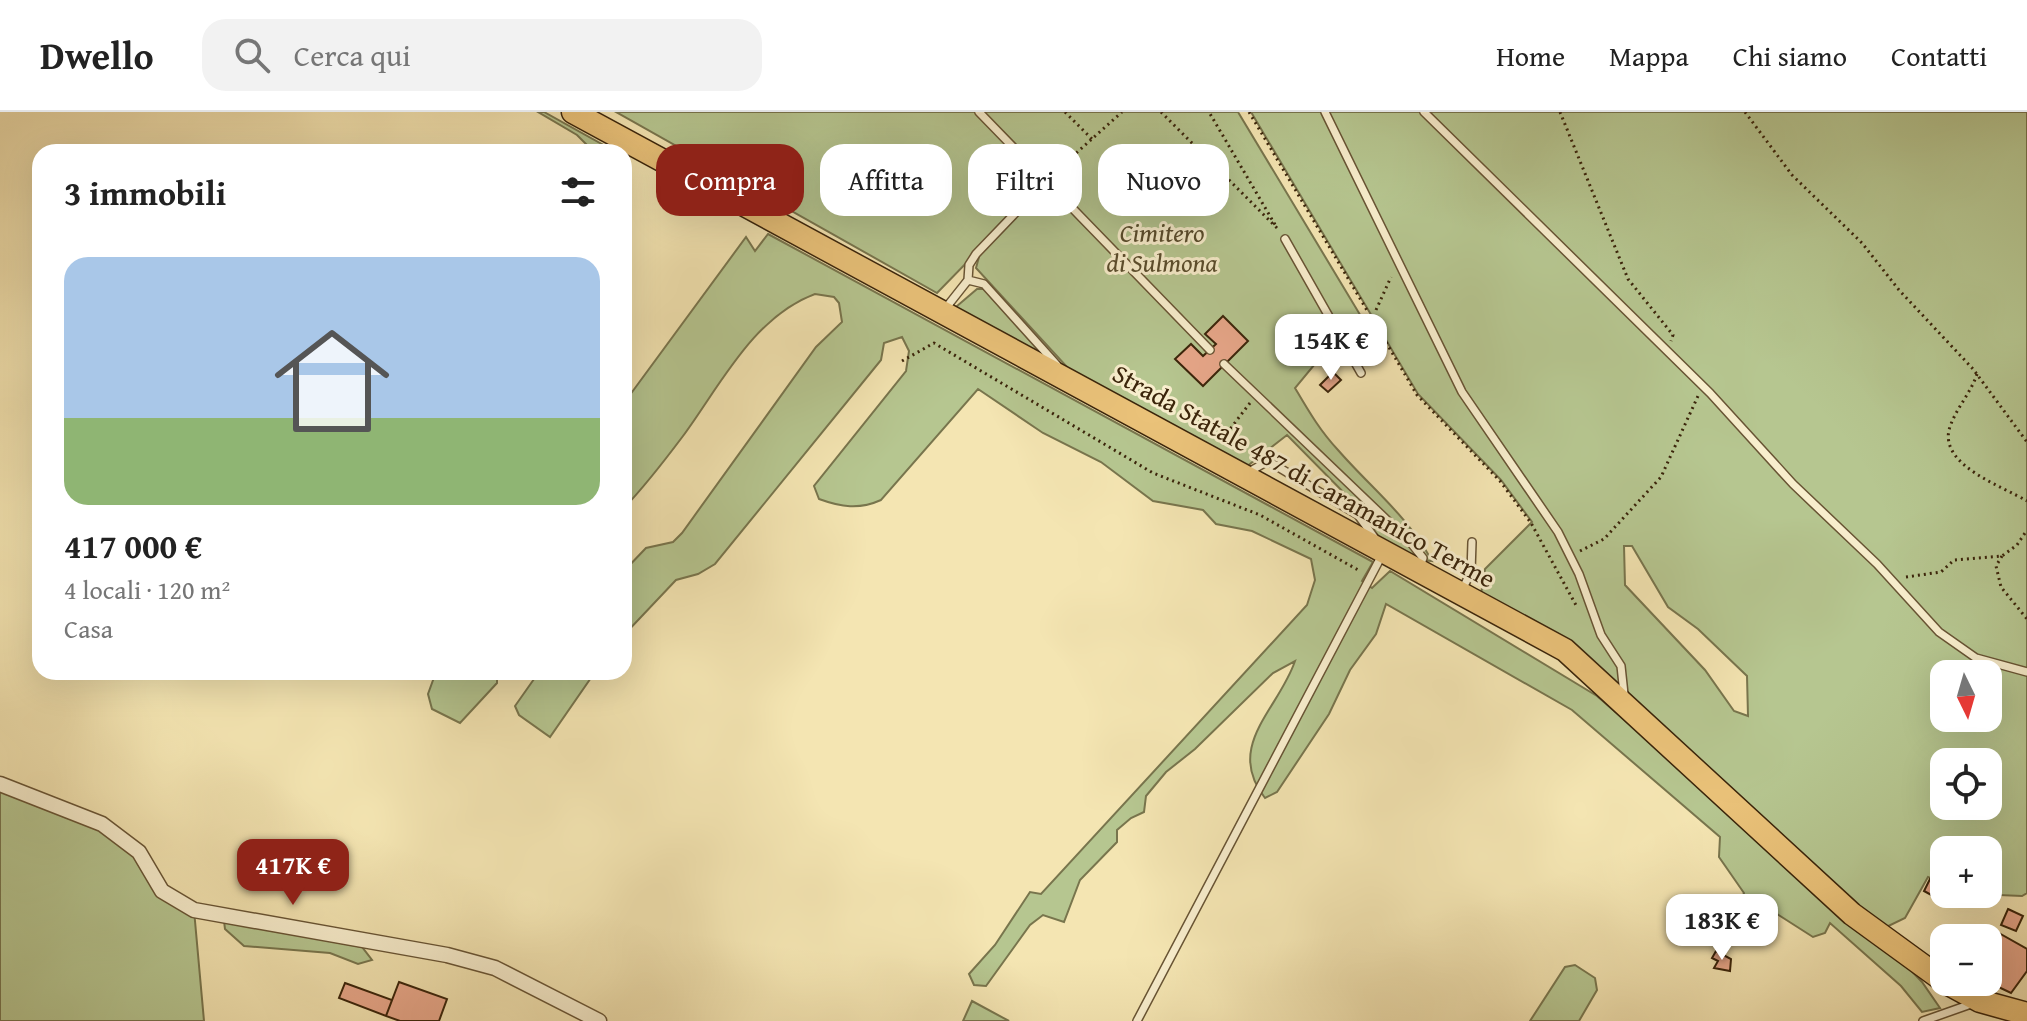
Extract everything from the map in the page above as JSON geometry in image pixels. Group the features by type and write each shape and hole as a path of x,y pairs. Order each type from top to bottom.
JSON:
{"main road":[{"name":"Strada Statale 487 di Caramanico Terme","path":"573,112 632,144"},
{"name":"Strada Statale 487 di Caramanico Terme","path":"632,144 1565,650 1852,914 1930,971"},
{"name":"Strada Statale 487 di Caramanico Terme","path":"1971,996 2027,1014"}],"street":[{"path":"0,784 102,824 139,852 162,891 194,910 459,958 495,968 599,1021"}],"lane":[{"path":"979,112 1010,144"},
{"path":"1325,112 1462,392 1544,510 1572,560 1601,635 1621,666 1626,704"},
{"path":"1424,112 1703,385 1793,484 1939,632 1976,658 2027,672"},
{"path":"942,313 968,280 969,265 976,254 1012,216"},
{"path":"1080,216 1210,350"},
{"path":"1285,239 1361,373"},
{"path":"968,280 984,284 1072,381"},
{"path":"1344,341 1375,322"},
{"path":"1224,364 1411,543 1423,558 1418,571"},
{"path":"1137,1021 1371,577 1380,552 1377,541 1358,515 1268,461 1241,476"},
{"path":"1460,594 1471,572 1472,542"},
{"path":"1923,1021 1980,1001"}],"path":[{"path":"1065,112 1092,139"},
{"path":"1082,148 1122,112"},
{"path":"1161,112 1277,228 1209,112"},
{"path":"1560,112 1628,279 1673,335 1669,342 1660,343"},
{"path":"1745,112 1792,175 1862,243 1899,290 1977,374 2027,442"},
{"path":"1369,313 1379,306 1391,277 1392,257 1396,256"},
{"path":"902,361 934,343 1153,473 1260,515 1371,577"},
{"path":"1977,374 1949,430 1953,456 1962,466 2027,501"},
{"path":"1572,560 1584,547 1604,539 1661,477 1703,385"},
{"path":"1256,395 1227,433 1268,461"},
{"path":"1531,523 1582,615 1601,635"},
{"path":"2027,530 1996,566 2001,587 2027,619"},
{"path":"1890,579 1931,575 1960,558 2002,556"}],"green space":[{"path":"538,112 544,112 602,144 586,144 577,135"},
{"name":"Cimitero di Sulmona","path":"616,112 1238,112 1362,318 1324,353 1295,388 1326,435 1412,530 1432,561 1411,559 1384,545 1357,506 1287,435 1246,467 1078,379 976,268 979,257 975,254 937,293 800,216 804,216 804,144 673,144"},
{"path":"1251,112 2027,112 2027,893 2022,896 2002,895 2002,836 1930,836 1930,878 1905,918 1876,932 1626,704 1480,600 1485,569 1532,522 1501,480 1418,394","holes":["1624,546 1632,546 1668,607 1698,629 1747,676 1748,716 1734,711 1705,670 1625,585"]},
{"path":"768,234 1373,562 1362,581 1372,588 1390,571 1597,696 1904,963 1940,1008 1922,1012 1901,986 1830,923 1825,933 1813,937 1777,914 1769,920 1756,944 1741,944 1733,935 1733,918 1744,893 1719,857 1720,837 1572,710 1386,604 1376,634 1350,670 1329,714 1277,792 1265,798 1254,779 1250,761 1252,744 1295,661 1273,673 1195,749 1166,772 1146,796 1144,812 1117,830 1117,842 1080,880 1064,922 1043,915 1030,925 986,986 974,985 969,974 995,945 1030,892 1041,894 1307,605 1315,580 1311,559 1252,531 1216,524 1203,510 1153,501 1101,462 1043,433 978,389 881,500 850,506 819,499 814,486 906,371 909,351 902,337 884,343 881,360 715,564 698,574 676,580 632,627 632,563 646,548 673,542 682,533 816,347 842,322 839,303 834,297 815,294 773,319 740,355 676,445 632,499 632,392 746,237 755,251"},
{"path":"977,289 984,289 1050,363 950,312"},
{"path":"433,680 497,680 460,723 432,709 428,694"},
{"path":"533,680 589,680 550,737 519,715 515,706"},
{"path":"0,785 101,824 138,852 161,891 194,910 204,1021 0,1021"},
{"path":"224,921 362,947 372,960 358,964 330,953 244,946 225,929"},
{"path":"1575,965 1595,978 1597,990 1579,1021 1530,1021 1565,967"},
{"path":"972,1001 1009,1021 963,1021"}],"building":[{"path":"1223,316 1248,341 1203,386 1175,359 1191,344 1203,356 1216,344 1205,334"},
{"path":"1333,372 1341,380 1328,392 1320,385"},
{"path":"1930,879 1930,894 1924,891"},
{"path":"2008,909 2023,916 2016,931 2001,924"},
{"path":"2002,935 2027,949 2027,971 2011,993 2002,989"},
{"path":"1716,951 1731,959 1730,971 1714,968 1718,961 1712,958"},
{"path":"399,982 447,999 439,1021 400,1021 386,1016"},
{"path":"345,983 392,1000 386,1016 339,998"}]}
